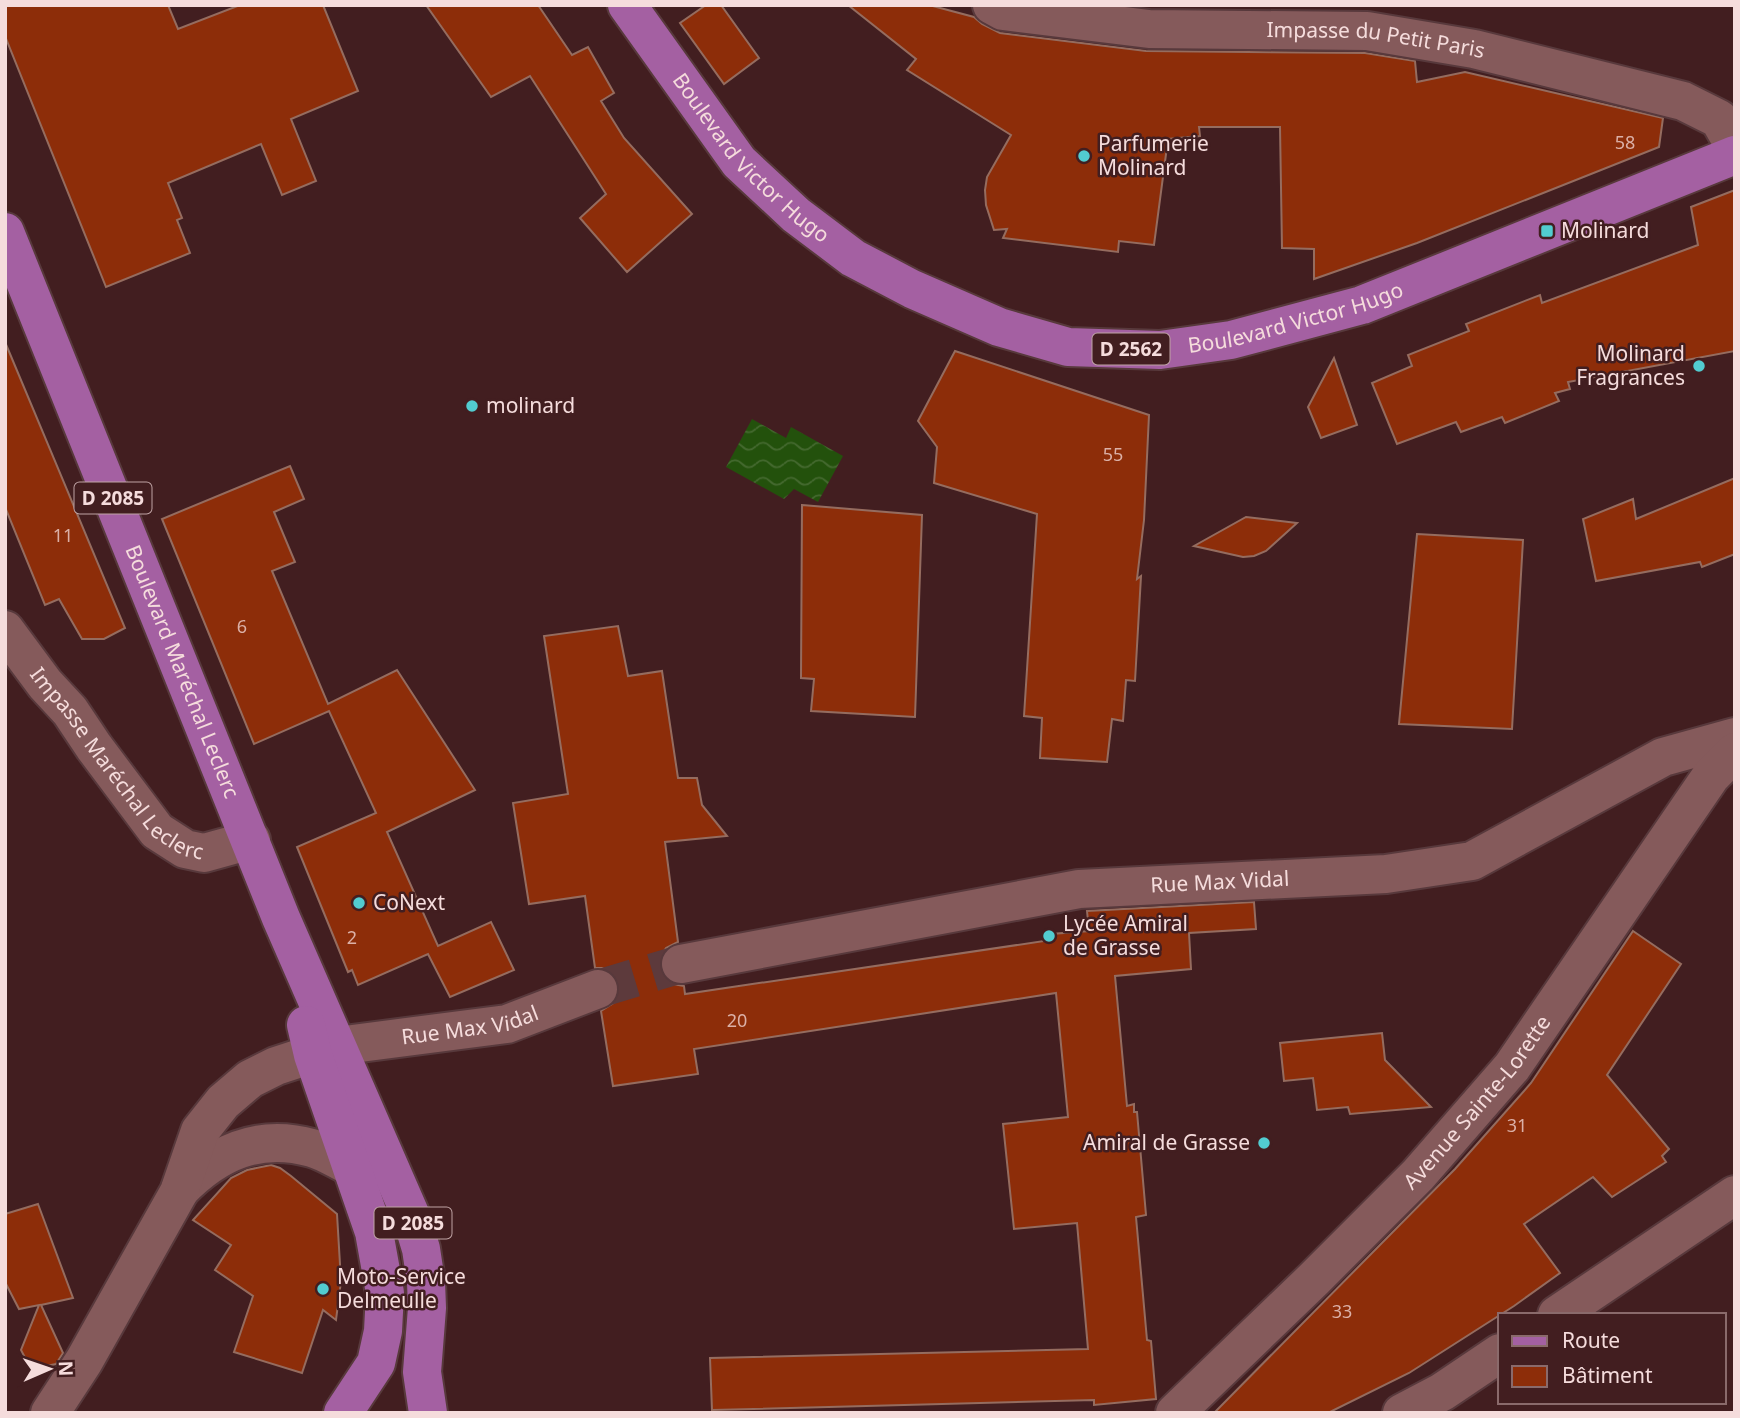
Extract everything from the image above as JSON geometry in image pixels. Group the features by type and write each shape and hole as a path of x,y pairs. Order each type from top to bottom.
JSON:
{"main road":[{"name":"Boulevard Victor Hugo","path":"627,5 739,162 796,215 853,258 924,294 999,327 1068,347 1160,351 1231,340 1362,305 1735,155"},
{"name":"Boulevard Maréchal Leclerc","path":"5,232 251,840 281,918 325,1050 352,1167 374,1232 385,1293 383,1331 376,1363 343,1413"},
{"name":"Boulevard Maréchal Leclerc","path":"325,1050 411,1216 421,1250 427,1308 422,1372 428,1413"}],"street":[{"name":"Impasse du Petit Paris","path":"992,5 1003,11 1149,29 1367,31 1474,49 1683,102 1719,119 1735,147"},
{"name":"Impasse Maréchal Leclerc","path":"5,630 44,684 70,711 157,831 185,849 204,853 251,840"},
{"name":"Rue Max Vidal","path":"681,964 1079,889 1386,874 1472,861 1663,757 1735,737"},
{"name":"Avenue Sainte-Lorette","path":"1175,1413 1418,1175 1512,1067 1711,776 1735,752"},
{"name":"Rue Max Vidal","path":"178,1192 200,1131 223,1102 250,1079 276,1066 325,1050 507,1024 598,989"},
{"path":"50,1413 84,1361 178,1192 200,1169 227,1154 259,1143 285,1142 314,1148 352,1167"},
{"path":"1560,1313 1735,1195"},
{"path":"1402,1413 1442,1392 1498,1354"}],"water":[{"path":"752,419 786,438 791,427 843,456 818,502 794,489 784,499 726,467"}],"building":[{"path":"5,5 168,5 178,29 240,5 323,5 358,91 291,119 316,181 282,195 261,144 168,183 182,218 177,220 190,253 106,287 5,36"},
{"path":"426,5 538,5 572,55 588,47 614,93 601,101 624,138 692,214 627,272 580,218 606,194 530,76 491,97"},
{"path":"706,5 721,5 759,58 724,84 680,23"},
{"name":"Parfumerie Molinard","path":"848,5 929,5 974,17 1000,33 1146,51 1365,53 1415,61 1417,82 1465,72 1663,118 1659,147 1417,243 1314,279 1314,249 1282,248 1280,127 1199,127 1200,136 1168,139 1154,245 1119,241 1118,252 1003,238 1007,229 994,230 986,205 985,190 987,177 1011,135 907,70 916,59"},
{"path":"1735,190 1735,351 1568,382 1570,389 1555,393 1559,401 1505,423 1502,417 1461,432 1456,422 1397,444 1372,383 1412,366 1408,355 1469,331 1466,324 1540,295 1542,303 1698,245 1691,207"},
{"path":"5,342 125,628 104,639 82,639 59,599 45,605 5,507"},
{"path":"955,351 1149,415 1144,520 1137,579 1141,576 1135,681 1126,680 1123,721 1112,719 1107,762 1040,758 1042,718 1024,716 1037,514 934,483 937,447 918,421"},
{"path":"1334,358 1357,425 1321,438 1308,407"},
{"path":"290,466 304,499 274,512 295,562 272,571 328,704 397,670 475,790 387,832 438,946 491,922 514,970 450,997 428,954 358,985 352,970 348,972 297,847 376,813 329,711 254,744 162,519"},
{"path":"1735,478 1735,554 1702,567 1700,562 1596,581 1583,519 1633,499 1636,519"},
{"path":"802,505 922,515 915,717 811,711 814,679 801,678"},
{"path":"1246,517 1297,523 1266,551 1254,556 1243,557 1194,546"},
{"path":"1417,534 1523,540 1512,729 1399,724"},
{"name":"Lycée Amiral de Grasse","path":"618,626 628,676 662,671 678,778 697,778 702,805 727,836 665,842 678,942 666,948 659,967 665,979 684,986 685,994 1051,940 1051,934 1089,931 1087,911 1254,902 1256,929 1189,933 1191,969 1115,976 1127,1106 1134,1104 1134,1112 1137,1112 1146,1215 1136,1217 1147,1340 1151,1341 1156,1399 1094,1405 1094,1400 712,1410 710,1358 1088,1349 1077,1223 1014,1229 1003,1124 1068,1117 1056,993 694,1049 698,1074 613,1086 601,1011 615,1002 619,993 619,982 611,972 595,968 585,896 529,904 513,803 568,794 544,636"},
{"path":"1633,931 1681,964 1607,1075 1669,1149 1662,1156 1666,1162 1612,1197 1593,1177 1524,1224 1560,1273 1514,1306 1498,1313 1498,1316 1409,1373 1328,1413 1214,1413 1455,1169 1531,1083"},
{"path":"1382,1033 1385,1060 1431,1107 1350,1114 1348,1107 1317,1110 1313,1078 1284,1081 1280,1043"},
{"path":"271,1165 291,1176 337,1214 341,1281 336,1320 323,1310 302,1373 234,1352 253,1296 215,1270 231,1245 193,1220 231,1178 247,1170"},
{"path":"38,1204 73,1298 41,1305 63,1353 56,1364 31,1369 21,1350 39,1305 19,1309 5,1282 5,1214"}],"tunnel":[{"path":"598,989 681,964"}],"place":[{"name":"Parfumerie Molinard","path":"1084,156"},
{"name":"Molinard","path":"1547,231"},
{"name":"Molinard Fragrances","path":"1699,366"},
{"name":"molinard","path":"472,406"},
{"name":"CoNext","path":"359,903"},
{"name":"Lycée Amiral de Grasse","path":"1049,936"},
{"name":"Amiral de Grasse","path":"1264,1143"},
{"name":"Moto-Service Delmeulle","path":"323,1289"}]}
